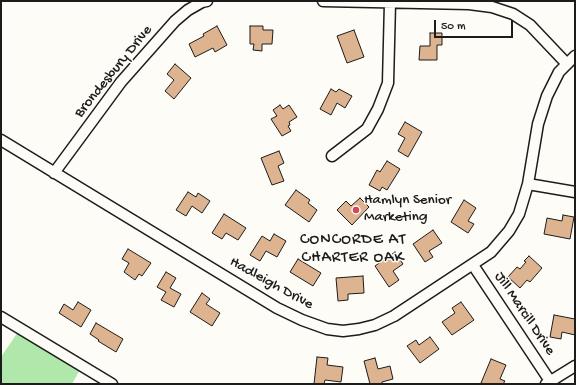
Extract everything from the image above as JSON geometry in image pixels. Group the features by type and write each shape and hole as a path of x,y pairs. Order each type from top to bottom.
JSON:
{"street":[{"name":"Brondesbury Drive","path":"54,173 121,82 174,21 188,10 206,1"},
{"path":"323,1 469,4 492,7 513,14 530,25 567,64"},
{"path":"332,156 367,129 378,110 388,83 390,3"},
{"name":"Hadleigh Drive","path":"1,140 278,308 302,320 327,329 343,331 359,329 394,316 473,265 491,252 509,231 518,214 528,184 538,124 547,96 559,72 575,56"},
{"path":"528,184 575,192"},
{"name":"Jill Marcill Drive","path":"473,265 548,382"},
{"path":"1,317 112,384"},
{"path":"548,382 575,366"}],"green space":[{"path":"20,329 82,366 72,384 1,384 1,357"}],"building":[{"path":"217,26 227,45 215,52 213,48 195,57 189,44 204,36 203,34"},
{"path":"250,26 263,26 263,30 273,30 272,44 262,44 262,51 253,50 254,44 250,44"},
{"path":"354,30 364,57 347,63 337,36"},
{"path":"430,33 442,33 442,45 437,45 437,60 419,60 420,46 430,46"},
{"path":"175,64 191,78 174,99 165,91 174,80 167,74"},
{"path":"331,89 336,92 339,89 352,96 345,108 337,103 331,115 320,109"},
{"path":"280,105 283,109 289,105 297,117 289,122 290,125 288,126 291,131 282,136 271,119 277,116 273,110"},
{"path":"405,122 422,132 408,157 398,151 405,138 398,134"},
{"path":"279,151 284,163 278,166 284,181 272,185 261,158"},
{"path":"387,161 400,169 387,190 382,187 380,191 369,185 377,170 380,172"},
{"path":"296,190 310,200 308,203 317,210 309,222 285,205"},
{"path":"188,192 196,197 198,193 210,201 202,213 192,206 186,216 176,210"},
{"path":"360,198 369,207 352,225 337,210 346,201 351,206"},
{"path":"464,200 476,208 468,221 474,224 468,233 451,222"},
{"path":"224,214 246,228 238,240 226,233 222,239 212,233"},
{"path":"563,215 574,217 570,239 544,234 547,218 562,221"},
{"path":"433,230 442,243 429,251 433,257 425,262 413,244"},
{"path":"274,234 286,241 277,257 266,251 260,261 250,255 262,236 270,241"},
{"path":"128,249 151,263 142,276 139,274 135,280 124,272 129,263 122,259"},
{"path":"395,252 403,264 393,271 399,280 389,287 375,266"},
{"path":"529,256 542,268 530,282 527,280 520,288 508,277 517,267 520,269 526,262 524,261"},
{"path":"298,259 321,273 313,286 290,272"},
{"path":"166,272 176,278 170,288 181,294 174,307 161,300 166,292 157,287"},
{"path":"363,276 364,293 348,294 348,300 338,301 336,278"},
{"path":"202,293 210,299 206,304 220,313 212,326 190,312"},
{"path":"78,302 91,310 81,327 59,313 64,304 73,310"},
{"path":"461,302 474,320 452,335 442,322 455,313 452,308"},
{"path":"554,315 575,319 575,335 562,332 561,339 550,337"},
{"path":"96,323 123,339 116,352 98,341 99,340 90,334"},
{"path":"430,337 439,349 420,363 407,346 416,340 419,345"},
{"path":"317,357 328,358 327,365 343,367 341,382 325,380 324,384 314,384"},
{"path":"375,358 378,369 390,366 393,379 382,382 382,384 370,384 364,361"},
{"path":"491,359 506,365 500,379 505,381 503,384 481,383"}],"place":[{"name":"Hamlyn Senior Marketing","path":"356,210"}],"district":[{"name":"CONCORDE AT CHARTER OAK","path":"353,250"}]}
